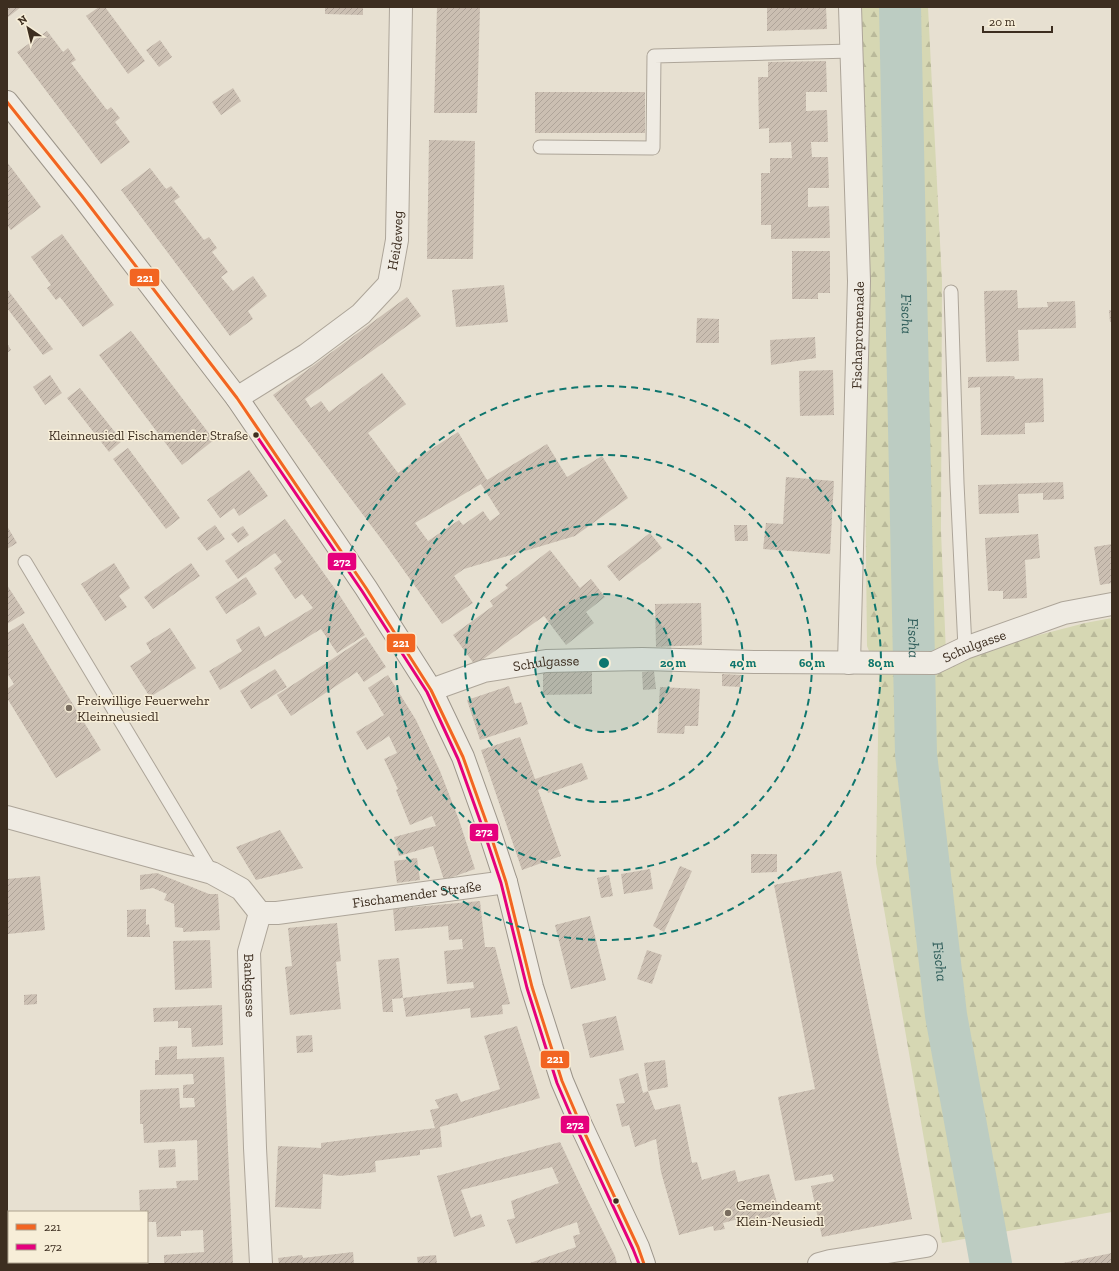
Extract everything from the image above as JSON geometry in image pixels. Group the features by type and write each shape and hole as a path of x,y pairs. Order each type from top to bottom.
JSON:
{"street":[{"name":"Heideweg","path":"237,398 306,355 361,314 389,284 397,240 401,7"},
{"name":"Fischapromenade","path":"849,663 859,282 850,7"},
{"path":"7,102 82,196 237,398 366,588 431,690 463,757 487,824 506,882 532,987 562,1080 583,1130 638,1247 644,1264"},
{"name":"Schulgasse","path":"431,690 484,671 546,661 642,659 754,662 934,663 965,648 1064,613 1112,604"},
{"path":"7,817 212,873 241,889 260,913"},
{"name":"Fischamender Straße","path":"260,913 277,913 506,882"},
{"name":"Bankgasse","path":"260,913 250,952 255,1141 261,1264"},
{"path":"819,1264 926,1246"}],"lane":[{"path":"540,147 653,148 654,56 852,51"},
{"path":"951,292 965,648"},
{"path":"25,562 212,873"}],"green space":[{"path":"860,7 928,7 942,281 941,531 946,654 954,657 1085,623 1112,618 1112,1212 942,1243 876,863 879,676 867,646"}],"building":[{"path":"7,7 21,7 7,18"},
{"path":"99,7 105,7 145,61 128,74 86,16"},
{"path":"325,7 363,7 363,15 325,14"},
{"path":"437,7 480,7 477,113 434,113"},
{"path":"767,7 826,7 827,29 767,31"},
{"path":"47,31 63,52 68,48 76,60 71,63 107,110 111,107 120,118 115,122 130,142 101,164 17,52"},
{"path":"160,40 172,57 159,67 146,50"},
{"path":"826,61 827,92 806,92 806,111 827,110 828,142 811,142 812,157 828,157 829,188 808,188 808,207 829,206 830,238 771,239 771,225 761,225 761,173 770,173 770,158 792,158 791,142 769,143 769,128 759,129 758,77 768,77 768,62"},
{"path":"233,88 241,101 221,115 212,102"},
{"path":"535,92 645,92 645,133 535,133"},
{"path":"429,140 475,141 473,259 427,259"},
{"path":"7,162 41,207 11,230 7,225"},
{"path":"150,168 166,189 171,186 180,197 174,201 204,240 209,237 217,248 212,252 228,272 221,277 233,291 253,276 267,296 248,311 253,319 230,336 121,190"},
{"path":"62,234 114,305 83,327 60,297 56,300 47,288 51,285 31,257"},
{"path":"792,251 830,251 830,293 818,293 818,299 792,299"},
{"path":"504,285 508,322 456,327 452,290"},
{"path":"7,289 53,349 43,355 7,308"},
{"path":"1017,290 1018,308 1048,307 1047,302 1075,301 1076,328 1018,330 1019,361 986,362 984,291"},
{"path":"407,297 421,316 305,399 311,408 321,401 329,412 382,373 406,404 368,433 398,473 425,453 458,432 487,480 547,444 567,477 602,456 628,498 575,536 464,569 454,576 473,603 442,624 385,544 273,395","holes":["481,484 500,514 490,521 483,511 463,525 459,520 428,541 415,523"]},
{"path":"1109,310 1112,310 1112,322 1110,322"},
{"path":"697,318 719,319 719,343 696,343"},
{"path":"131,331 214,440 182,465 99,355"},
{"path":"815,337 816,358 771,365 770,340"},
{"path":"7,343 11,350 7,353"},
{"path":"833,370 834,415 800,416 799,371"},
{"path":"50,375 62,393 45,405 33,387"},
{"path":"1014,376 1015,379 1043,378 1044,422 1025,423 1025,434 981,435 980,387 968,388 968,377"},
{"path":"80,388 122,441 109,452 67,398"},
{"path":"128,448 180,518 166,529 113,459"},
{"path":"249,470 268,496 239,516 234,508 220,518 207,500"},
{"path":"786,477 834,481 830,554 763,549 766,523 783,524"},
{"path":"1063,482 1064,499 1043,500 1043,493 1018,494 1019,513 979,514 978,485"},
{"path":"285,519 338,593 365,635 337,653 321,629 220,690 209,671 242,651 236,640 259,626 265,637 313,608 302,594 295,599 274,568 282,562 275,553 238,579 225,561"},
{"path":"215,525 225,539 207,551 197,538"},
{"path":"734,525 747,525 748,541 735,541"},
{"path":"7,526 17,543 7,549"},
{"path":"243,526 249,535 238,543 231,534"},
{"path":"650,533 662,548 619,581 607,566"},
{"path":"1038,534 1040,558 1025,560 1027,598 1003,599 1003,591 988,591 985,538"},
{"path":"1112,544 1112,583 1100,585 1094,547"},
{"path":"550,550 580,588 591,579 605,597 586,612 594,623 566,645 544,616 475,665 453,635 493,606 490,601 508,588 505,585"},
{"path":"114,563 130,588 119,596 127,607 105,621 81,584"},
{"path":"191,563 200,576 153,609 144,597"},
{"path":"246,577 257,594 226,614 215,597"},
{"path":"7,585 25,613 7,624"},
{"path":"701,603 702,645 656,647 655,604"},
{"path":"23,623 101,750 56,778 7,698 7,689 14,684 7,673 7,633"},
{"path":"170,628 196,668 150,697 130,666 151,652 146,643"},
{"path":"366,637 386,667 364,682 357,672 291,716 277,695"},
{"path":"275,669 287,687 251,709 240,691"},
{"path":"592,669 592,694 543,695 543,670"},
{"path":"654,671 656,689 643,690 642,672"},
{"path":"722,674 741,675 740,687 722,686"},
{"path":"388,675 416,720 440,771 459,820 475,869 444,880 433,846 399,856 394,837 436,826 432,816 410,825 396,790 398,789 384,759 397,753 389,736 367,750 356,732 384,715 368,688"},
{"path":"509,686 515,704 521,702 528,724 480,740 467,700"},
{"path":"660,687 700,689 698,726 685,726 684,734 657,733"},
{"path":"520,737 535,779 582,763 588,779 548,793 546,787 538,790 561,856 522,870 481,750"},
{"path":"280,830 303,868 256,880 236,847"},
{"path":"751,854 777,854 777,872 751,873"},
{"path":"417,858 420,880 397,883 394,861"},
{"path":"680,866 692,871 664,932 653,926"},
{"path":"650,869 653,889 624,894 621,874"},
{"path":"841,871 912,1219 822,1237 811,1186 834,1181 832,1174 795,1181 778,1097 815,1089 774,885"},
{"path":"157,873 209,894 218,894 220,930 183,932 183,928 175,927 174,904 164,900 167,894 153,888 140,890 140,875"},
{"path":"609,875 613,896 601,898 597,878"},
{"path":"40,876 45,930 8,934 7,879"},
{"path":"480,901 485,947 495,947 510,1004 502,1005 503,1014 471,1018 470,1008 406,1017 403,998 474,988 473,982 447,984 444,951 463,949 462,939 449,940 448,926 395,931 393,909"},
{"path":"146,909 146,925 149,924 150,937 127,937 127,910"},
{"path":"590,916 606,980 571,989 555,925"},
{"path":"337,923 341,961 336,962 341,1009 290,1015 285,967 292,966 288,928"},
{"path":"210,940 212,988 175,990 173,941"},
{"path":"647,950 662,955 652,984 637,979"},
{"path":"399,958 403,998 392,999 393,1012 383,1012 378,960"},
{"path":"37,994 37,1004 24,1005 24,995"},
{"path":"222,1005 223,1045 192,1047 191,1028 178,1028 178,1021 154,1022 153,1008"},
{"path":"616,1016 624,1050 590,1058 582,1024"},
{"path":"517,1026 540,1098 440,1127 442,1147 420,1150 420,1155 375,1161 376,1172 340,1176 323,1174 321,1209 275,1207 278,1146 321,1148 321,1143 435,1128 430,1110 439,1108 435,1100 457,1093 461,1102 500,1089 484,1036"},
{"path":"312,1035 313,1052 297,1053 296,1036"},
{"path":"177,1046 177,1059 224,1057 233,1264 164,1264 164,1255 204,1252 203,1230 181,1231 181,1236 157,1237 156,1222 148,1222 148,1211 140,1211 139,1190 177,1188 176,1181 198,1180 197,1140 144,1143 143,1124 140,1124 140,1090 179,1088 180,1108 195,1107 194,1098 183,1098 183,1085 194,1084 193,1074 155,1075 155,1060 159,1060 159,1047"},
{"path":"665,1060 668,1087 648,1091 644,1063"},
{"path":"638,1073 643,1093 648,1091 655,1110 680,1104 692,1163 697,1162 702,1180 735,1170 738,1182 769,1174 780,1214 747,1223 746,1217 723,1223 725,1229 714,1231 713,1226 679,1235 661,1172 656,1139 635,1147 629,1125 622,1127 616,1104 625,1103 619,1079"},
{"path":"560,1142 615,1256 617,1264 527,1264 576,1247 573,1236 580,1234 577,1222 516,1244 507,1220 515,1218 511,1201 559,1183 552,1167 461,1190 471,1218 481,1214 485,1226 454,1237 437,1176"},
{"path":"175,1149 176,1167 159,1168 158,1150"},
{"path":"353,1252 354,1264 279,1264 278,1258 302,1255 303,1258"},
{"path":"1112,1253 1112,1264 1063,1264 1063,1263"},
{"path":"436,1255 437,1264 418,1264 417,1257"}],"waterway":[{"name":"Fischa","path":"900,7 916,754 946,1015 991,1264"}],"transit line":[{"name":"221","path":"7,102 82,196 237,398 366,588 431,690 463,757 487,824 506,882 532,987 562,1081 638,1247 644,1264"},
{"name":"272","path":"256,435 362,591 427,692 458,759 501,883 527,988 557,1083 639,1264"}],"place":[{"name":"Kleinneusiedl Fischamender Straße","path":"256,435"},
{"name":"Freiwillige Feuerwehr Kleinneusiedl","path":"69,708"},
{"name":"Gemeindeamt Klein-Neusiedl","path":"728,1213"}]}
